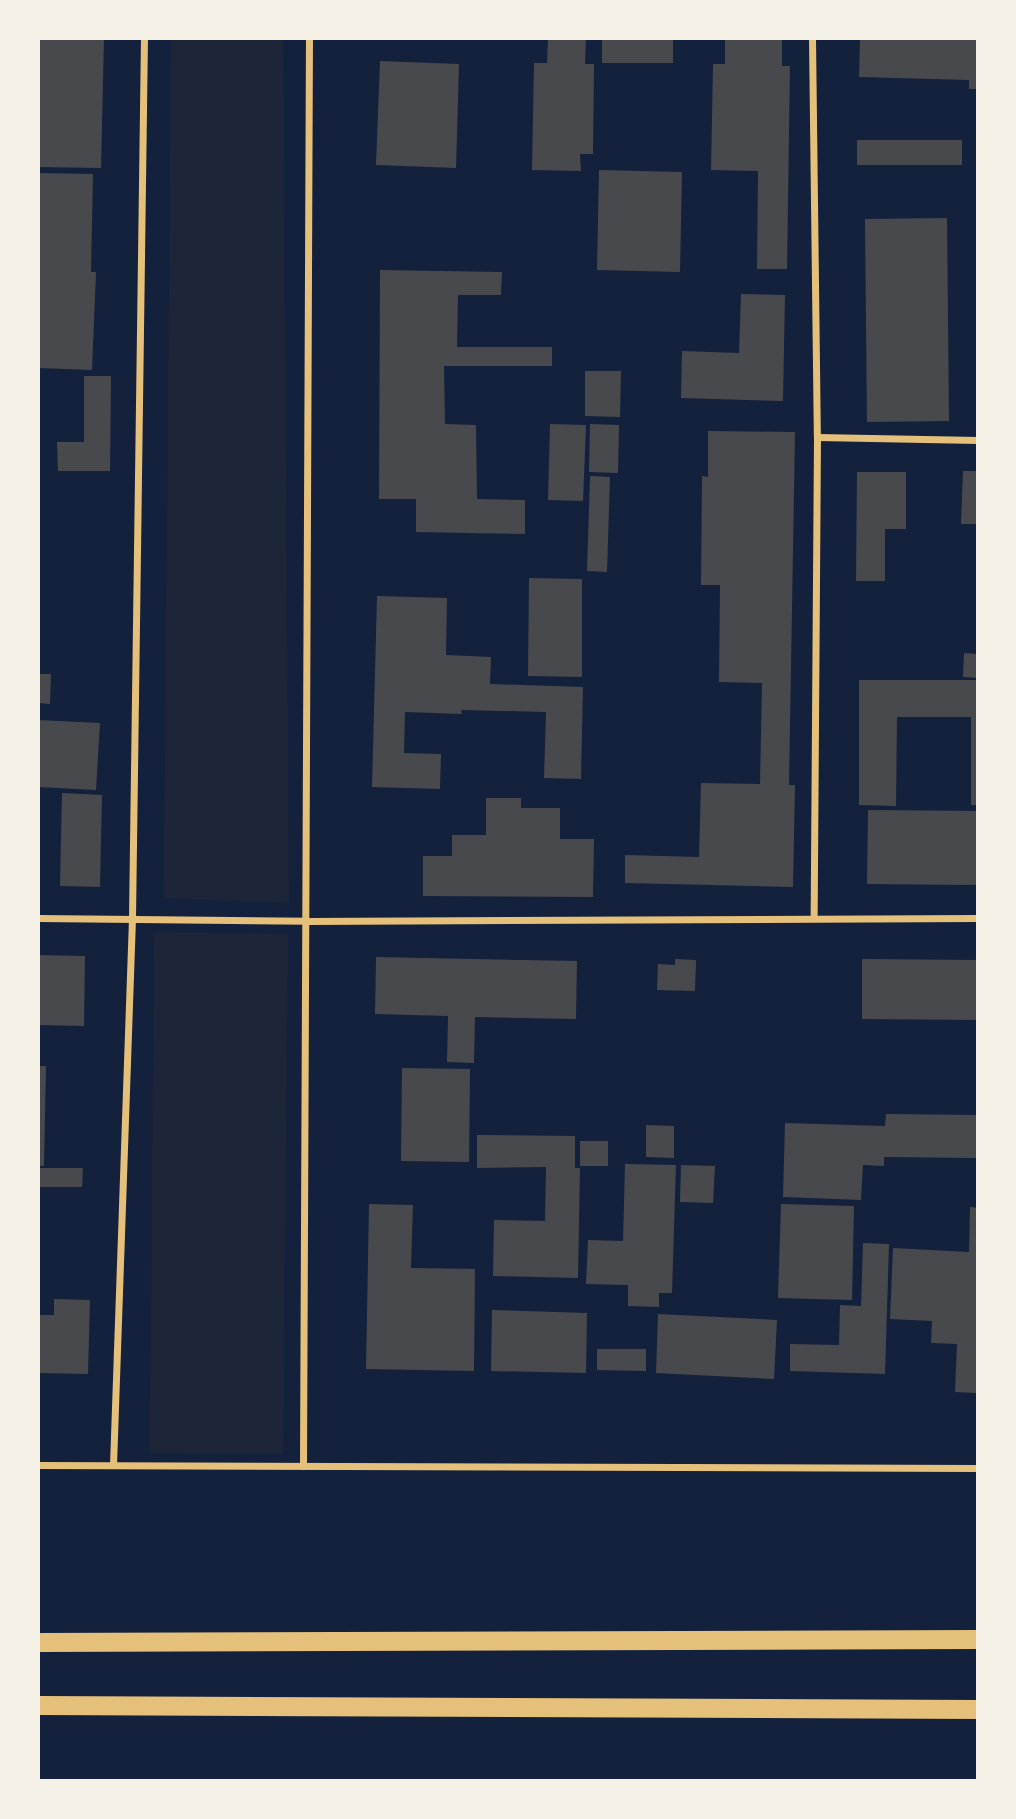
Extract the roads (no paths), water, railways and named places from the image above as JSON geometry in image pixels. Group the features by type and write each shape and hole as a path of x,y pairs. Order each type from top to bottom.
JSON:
{"highway":[{"path":"38,1642 978,1639"},
{"path":"38,1705 978,1709"}],"street":[{"path":"113,1465 132,918 144,38"},
{"path":"303,1466 309,38"},
{"path":"812,38 817,437 814,916"},
{"path":"817,437 978,440"},
{"path":"38,918 307,921 814,916 978,918"},
{"path":"38,1465 978,1468"}]}
